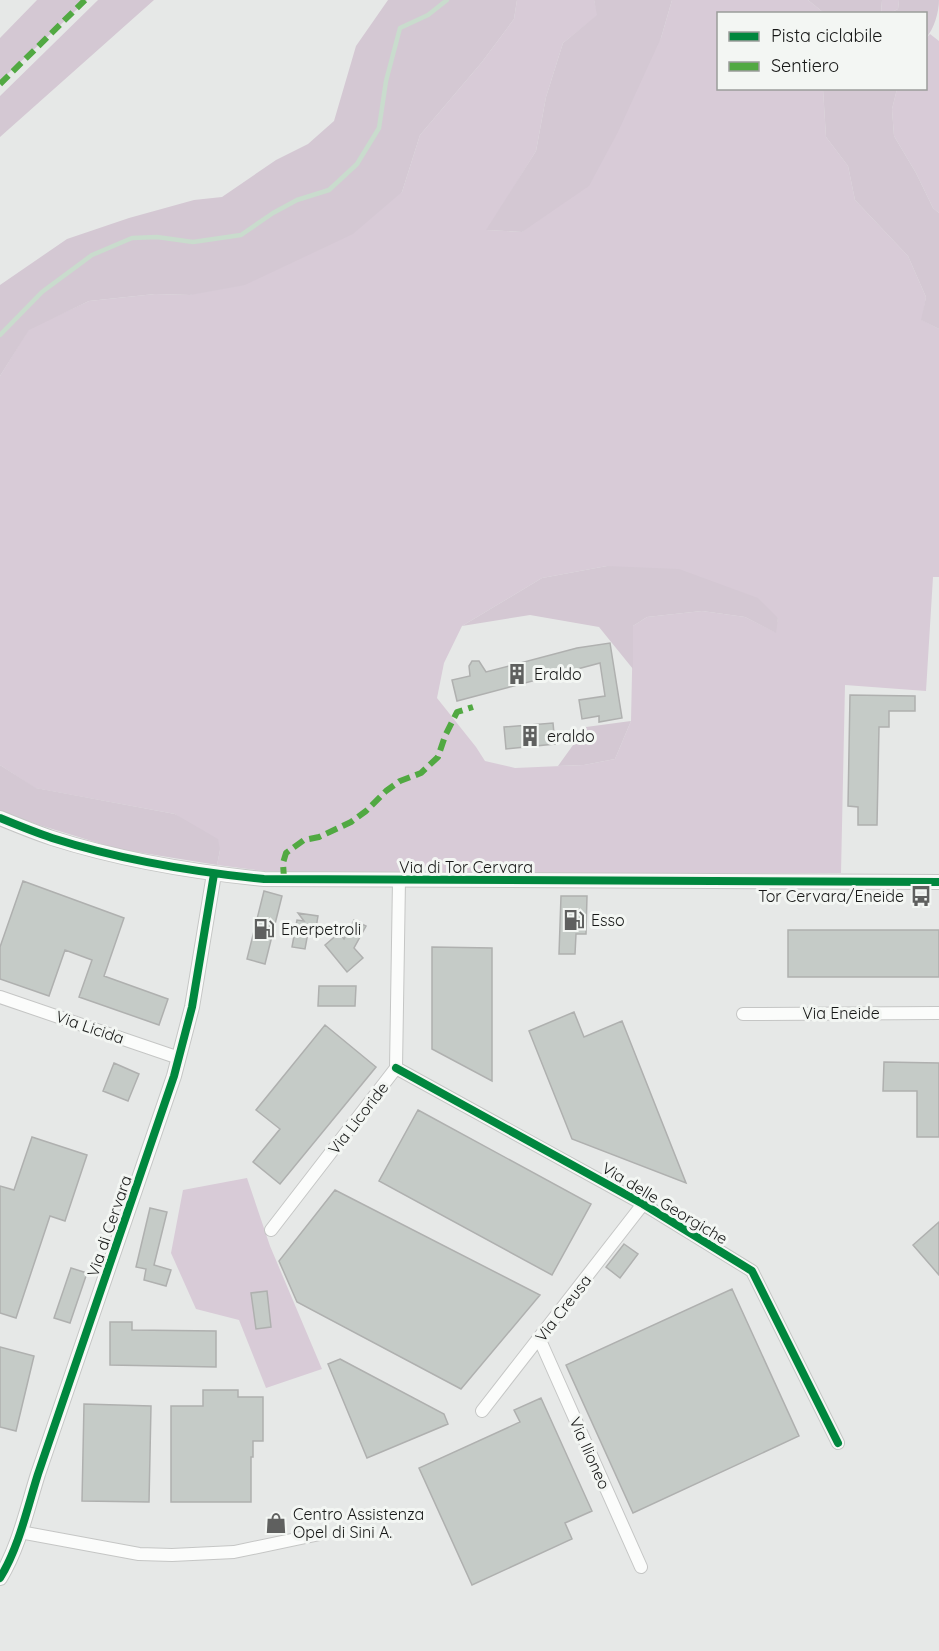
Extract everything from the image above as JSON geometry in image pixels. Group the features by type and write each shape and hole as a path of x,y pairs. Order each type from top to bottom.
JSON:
{"street":[{"name":"Via di Tor Cervara","path":"0,818 96,851 214,874 264,879 939,882"},
{"name":"Via di Cervara","path":"0,1578 9,1563 20,1532 179,1058 192,1007 214,874"},
{"name":"Via Licoride","path":"271,1230 396,1068 399,880"},
{"name":"Via Licida","path":"0,997 179,1058"},
{"name":"Via Eneide","path":"743,1014 939,1013"},
{"name":"Via delle Georgiche","path":"396,1068 643,1204 752,1271 838,1443"},
{"name":"Via Creusa","path":"482,1411 643,1204"},
{"name":"Via Ilioneo","path":"539,1338 641,1567"},
{"path":"20,1532 139,1554 172,1555 234,1552 320,1534"}],"shaded area":[{"path":"37,0 87,0 0,81 0,38"},
{"path":"98,0 154,0 0,137 0,96"},
{"path":"388,0 517,0 514,19 482,62 420,135 402,192 353,234 245,285 190,295 155,294 89,301 29,330 0,376 0,285 67,239 129,218 194,200 222,197 276,160 308,144 334,121 356,46"},
{"path":"517,0 594,0 598,15 563,43 546,97 536,151 487,230 522,232 661,38 672,0 808,0 823,12 717,12 717,90 823,90 826,137 848,166 855,200 908,256 926,297 922,320 939,329 939,577 933,577 926,691 845,685 841,873 308,873 264,871 217,865 220,850 175,814 35,788 0,765 0,376 29,329 89,301 155,294 190,295 402,192 420,135 482,62 514,19","holes":["607,566 778,618 775,632 745,617 702,611 647,617 633,626 631,721 615,759 584,765 515,768 485,761 437,698 444,663 462,626 542,578"]},
{"path":"594,0 672,0 661,38 618,132 589,186 522,232 486,230 536,151 546,97 563,43 597,15"},
{"path":"808,0 882,0 881,12 823,12"},
{"path":"882,0 899,0 898,9 892,12 881,12"},
{"path":"899,0 939,0 936,20 927,36 927,12 892,12 898,9"},
{"path":"930,34 939,41 939,213 933,208 894,136 892,109 897,90 927,90 927,37"},
{"path":"823,90 897,90 892,109 894,136 933,208 939,213 939,329 921,320 926,297 908,256 855,200 848,166 826,137"},
{"path":"607,566 679,569 758,598 778,618 776,633 745,617 702,611 647,617 633,626 633,669 599,627 530,615 462,626 542,578"},
{"path":"631,721 615,759 584,765 558,766 586,727"},
{"path":"0,765 36,788 175,814 218,839 220,850 217,865 118,849 0,811"},
{"path":"247,1178 270,1246 322,1369 266,1388 239,1320 196,1309 171,1253 183,1190"}],"building":[{"path":"610,643 622,718 599,722 599,716 582,719 579,700 605,696 600,663 457,701 452,680 470,676 469,666 472,661 479,661 486,672 577,648"},
{"path":"850,695 915,696 915,711 889,711 889,727 879,727 877,825 858,825 858,807 848,806"},
{"name":"eraldo","path":"553,723 555,744 506,749 504,727"},
{"path":"23,881 124,918 104,976 168,999 159,1025 79,997 92,960 65,950 49,996 0,979 0,947"},
{"path":"264,891 282,896 265,964 247,959"},
{"path":"561,896 587,896 586,934 576,934 575,954 559,954"},
{"path":"298,913 318,916 315,934 309,927 305,949 292,947 297,920 304,921"},
{"path":"354,920 366,926 354,948 363,958 347,972 325,945 339,933 344,939"},
{"path":"788,930 939,930 939,977 788,977"},
{"path":"432,947 492,948 492,1081 432,1049"},
{"path":"319,986 356,986 355,1006 318,1006"},
{"path":"574,1012 584,1037 622,1021 686,1183 572,1139 529,1031"},
{"path":"325,1025 376,1067 280,1184 253,1162 280,1129 256,1110"},
{"path":"884,1062 939,1063 939,1137 917,1137 917,1091 883,1091"},
{"path":"114,1063 139,1074 128,1101 103,1091"},
{"path":"418,1110 591,1204 552,1275 379,1181"},
{"path":"32,1137 87,1155 65,1221 50,1216 16,1318 0,1313 0,1186 14,1190"},
{"path":"335,1190 540,1295 461,1389 297,1302 279,1261"},
{"path":"150,1208 167,1212 154,1265 171,1270 166,1286 144,1280 146,1269 136,1267"},
{"path":"939,1222 939,1275 913,1245"},
{"path":"624,1244 638,1254 620,1278 606,1267"},
{"path":"71,1268 87,1273 70,1323 54,1318"},
{"path":"732,1289 799,1436 633,1513 566,1365"},
{"path":"267,1291 271,1327 256,1329 251,1293"},
{"path":"110,1322 132,1322 132,1330 216,1331 216,1367 110,1365"},
{"path":"0,1347 34,1356 16,1431 0,1427"},
{"path":"340,1359 444,1414 448,1424 367,1458 328,1364"},
{"path":"203,1390 238,1390 238,1397 263,1397 263,1441 253,1441 253,1457 251,1457 251,1502 171,1502 171,1406 203,1406"},
{"path":"541,1398 592,1511 565,1523 572,1539 472,1585 419,1468 520,1422 514,1410"},
{"path":"84,1404 151,1406 149,1502 82,1501"}],"waterway":[{"path":"0,335 42,292 92,255 132,238 157,237 193,242 241,235 297,200 329,190 357,164 379,128 386,81 400,28 428,15 447,0"}],"marked path":[{"path":"0,84 85,0"},
{"path":"284,879 283,863 286,853 304,840 319,837 351,822 400,781 421,773 438,757 457,712 473,707"}],"cycle path":[{"path":"0,818 52,838 104,853 184,869 264,879 939,882"},
{"path":"0,1578 17,1541 174,1076 192,1007 214,874"},
{"path":"396,1068 643,1204 752,1271 838,1443"}],"place":[{"name":"Eraldo","path":"517,674"},
{"name":"eraldo","path":"530,736"},
{"name":"Tor Cervara/Eneide","path":"921,896"},
{"name":"Esso","path":"574,920"},
{"name":"Enerpetroli","path":"264,929"},
{"name":"Centro Assistenza Opel di Sini A.","path":"276,1523"}]}
